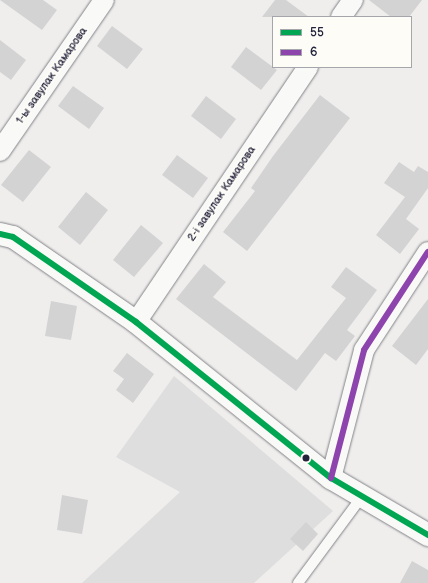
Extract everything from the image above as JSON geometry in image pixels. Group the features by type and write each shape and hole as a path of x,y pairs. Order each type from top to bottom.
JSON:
{"street":[{"name":"1-ы завулак Камарова","path":"0,151 104,0"},
{"path":"343,16 353,0"},
{"name":"2-і завулак Камарова","path":"136,322 307,68"},
{"path":"0,234 14,237 136,322 331,478 361,498 428,535"},
{"path":"331,478 364,350 428,252"}],"lane":[{"path":"298,583 361,498"}],"shaded area":[{"path":"174,376 333,511 254,583 82,583 180,492 116,457"}],"building":[{"path":"0,0 43,0 57,10 42,30"},
{"path":"275,0 286,0 308,16 272,16 262,17"},
{"path":"369,0 422,0 410,16 390,16"},
{"path":"112,26 143,49 127,69 97,46"},
{"path":"0,40 26,60 11,80 0,72"},
{"path":"246,47 272,66 272,68 277,70 261,90 231,67"},
{"path":"73,86 104,108 89,129 58,106"},
{"path":"320,95 350,118 247,251 223,232 255,191 251,188 273,156"},
{"path":"206,96 236,119 221,139 191,116"},
{"path":"29,150 51,167 23,202 1,185"},
{"path":"177,155 208,178 193,198 162,175"},
{"path":"399,162 414,172 418,166 428,172 428,188 406,219 419,229 400,254 376,235 405,197 384,183"},
{"path":"86,192 108,210 80,245 58,227"},
{"path":"141,225 163,243 134,277 113,260"},
{"path":"204,264 226,282 213,297 297,360 346,298 331,287 346,267 377,290 347,330 355,336 336,361 325,353 296,391 176,299"},
{"path":"428,299 428,349 416,365 392,346"},
{"path":"51,301 77,306 71,340 45,336"},
{"path":"127,353 154,374 133,403 116,390 124,379 113,371"},
{"path":"62,495 88,500 82,534 57,530"},
{"path":"306,522 318,534 303,551 290,539"},
{"path":"412,561 428,570 428,583 400,583"}],"transit line":[{"name":"55","path":"0,234 13,237 136,322 331,478 428,535"},
{"name":"6","path":"331,478 364,350 428,252"}]}
